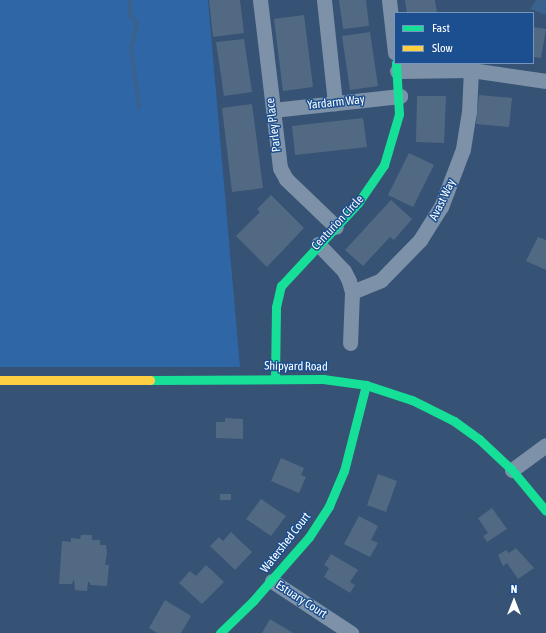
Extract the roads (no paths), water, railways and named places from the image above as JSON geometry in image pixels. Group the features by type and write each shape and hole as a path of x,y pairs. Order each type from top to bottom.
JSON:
{"street":[{"name":"Parley Place","path":"260,0 278,161 283,174 336,227"},
{"path":"324,0 336,103"},
{"path":"389,0 394,44"},
{"path":"397,67 471,70 546,81"},
{"name":"Centurion Circle","path":"275,379 277,296 288,276 336,227 368,191 384,165 396,130 400,96 397,67"},
{"name":"Avast Way","path":"352,292 381,280 420,240 442,207 463,149 469,112 471,70"},
{"name":"Yardarm Way","path":"273,110 400,96"},
{"path":"318,244 344,271 352,292 350,343"},
{"name":"Shipyard Road","path":"0,380 323,379 366,385 434,410 478,439 512,470 546,512"},
{"name":"Watershed Court","path":"220,633 272,581 309,537 329,506 344,471 366,385"},
{"path":"512,470 546,445"},
{"name":"Estuary Court","path":"272,581 351,633"}],"waterway":[{"path":"130,0 130,15 137,23 131,49 139,107"}]}
